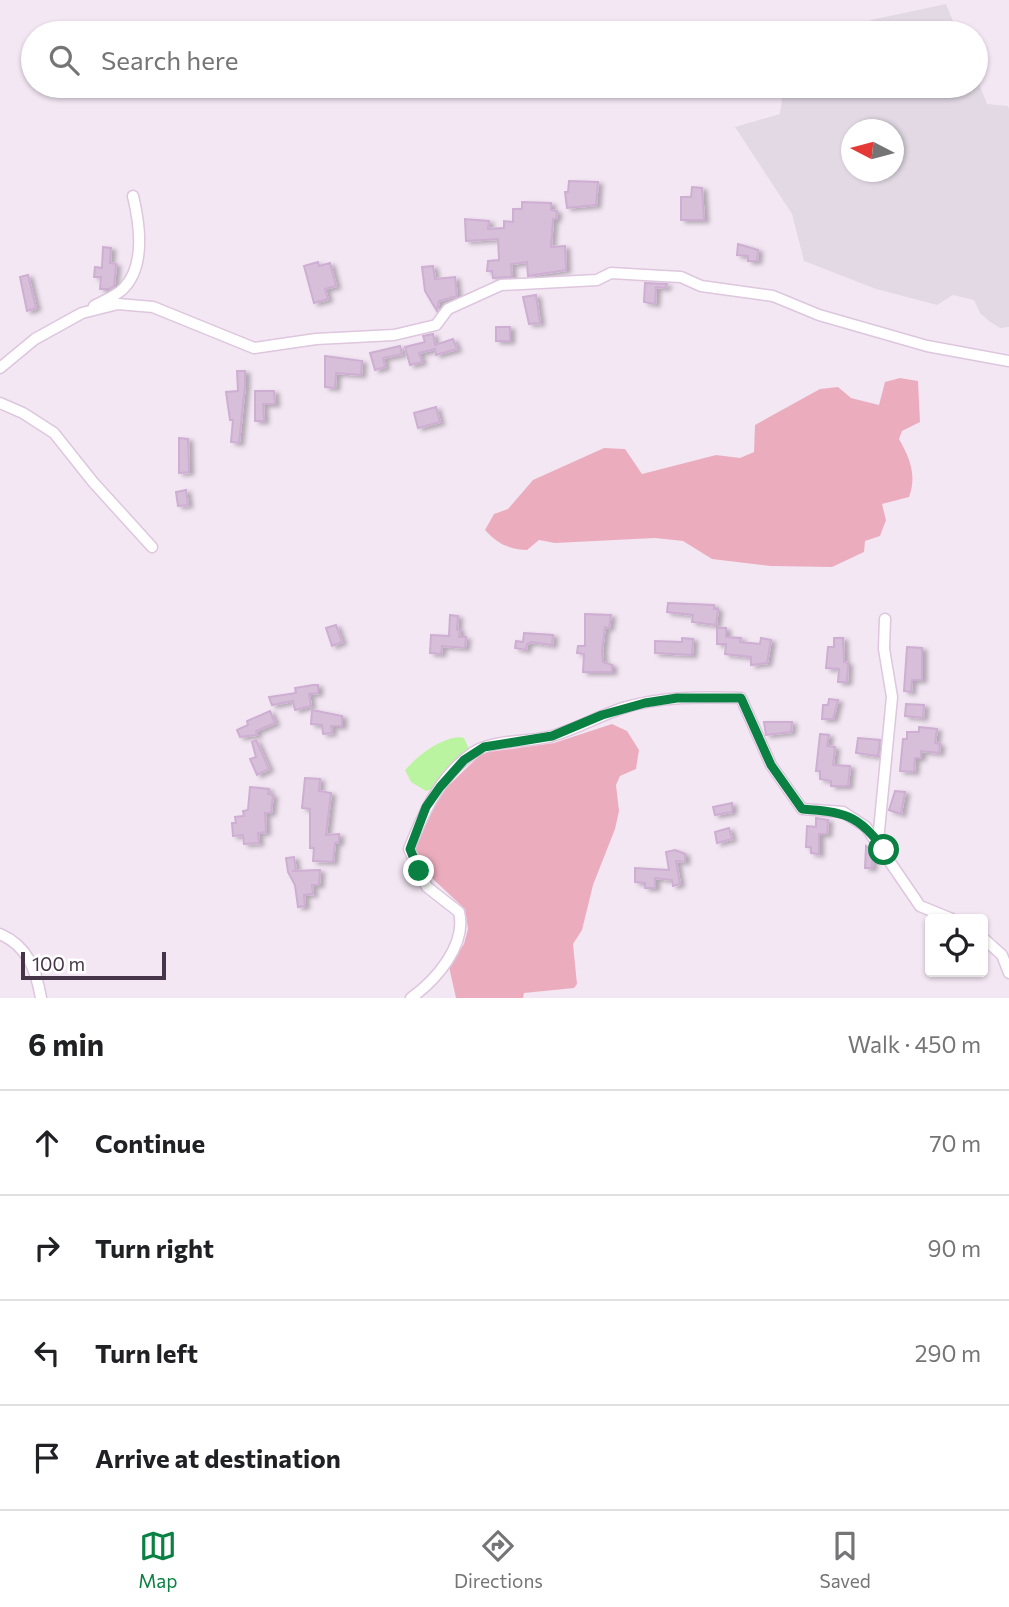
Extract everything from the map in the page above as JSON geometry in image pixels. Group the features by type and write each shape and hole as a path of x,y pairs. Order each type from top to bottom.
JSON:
{"street":[{"path":"0,368 36,339 122,290 131,277 140,246 133,196"},
{"path":"82,313 118,304 153,307 254,348 316,339 394,335 436,325 448,309 501,285 597,281 611,273 681,277 701,286 773,296 818,316 927,346 1009,360"},
{"path":"0,403 23,413 54,433 93,482 152,547"},
{"path":"878,841 892,697 884,649 885,619"},
{"path":"411,998 434,976 456,947 462,922 455,906 427,887 410,849 426,807 440,787 464,760 484,747 552,736 602,715 645,703 677,698 741,698 771,765 802,809 843,812 866,827 920,906 940,914"},
{"path":"0,934 24,950 36,975 41,998"},
{"path":"988,943 1002,955 1009,973"}],"shaded area":[{"path":"946,4 953,21 871,21"},
{"path":"782,98 985,98 987,104 1008,106 1009,327 1000,328 989,321 980,313 974,300 953,295 937,305 876,289 804,261 792,214 735,127 780,114"},
{"path":"900,378 918,381 920,422 902,431 899,439 911,467 909,497 882,504 886,520 880,536 865,541 864,552 832,567 770,566 712,559 683,541 655,538 555,543 539,540 527,550 504,545 485,530 494,514 508,509 533,480 604,448 625,449 642,474 716,455 740,458 754,452 755,425 820,389 838,387 851,398 879,405 885,382"},
{"path":"612,724 627,731 639,750 636,769 620,776 616,785 619,811 615,829 593,885 582,930 573,944 577,984 574,988 524,993 523,998 456,998 449,967 464,944 468,929 465,909 433,879 415,849 436,798 482,753 554,743"},
{"path":"459,737 464,738 469,749 432,789 426,791 411,782 405,770 429,749"}],"building":[{"path":"569,181 598,182 596,205 567,208 565,192 568,192"},
{"path":"692,187 702,188 704,220 681,220 681,197 691,197"},
{"path":"522,202 551,203 551,210 557,211 556,219 553,219 551,247 565,246 566,270 528,276 527,262 511,264 512,277 493,278 492,271 487,271 488,261 499,260 498,239 466,241 465,219 489,221 488,229 504,228 504,221 513,222 513,209 522,209"},
{"path":"738,244 758,250 757,261 748,261 748,256 737,255"},
{"path":"103,247 111,248 110,263 116,264 114,286 109,289 100,289 101,277 94,277 95,267 102,268"},
{"path":"318,262 319,266 330,263 336,286 325,289 328,299 314,303 304,266"},
{"path":"433,266 435,279 455,277 457,296 439,301 437,311 425,291 422,267"},
{"path":"28,275 36,308 27,311 20,277"},
{"path":"645,283 667,284 665,288 656,287 655,304 644,302"},
{"path":"536,295 540,323 529,324 523,297"},
{"path":"496,327 510,327 510,341 496,341"},
{"path":"433,334 435,345 453,339 457,349 436,355 435,349 419,353 422,362 410,365 405,347 425,342 423,336"},
{"path":"400,346 402,354 383,358 385,367 375,370 370,353"},
{"path":"325,356 362,361 361,375 336,373 335,388 325,387"},
{"path":"237,371 245,371 239,443 231,442 233,420 230,420 226,392 238,391"},
{"path":"255,391 274,391 275,404 263,404 264,421 255,421"},
{"path":"436,407 440,422 418,428 414,413"},
{"path":"179,438 188,439 189,472 179,473"},
{"path":"186,490 188,505 178,506 176,492"},
{"path":"668,603 714,605 714,609 718,609 716,625 692,622 693,615 667,612"},
{"path":"585,614 611,615 609,628 605,627 602,651 603,662 612,665 612,672 583,672 584,654 577,653 578,646 585,646"},
{"path":"450,615 458,616 457,630 460,630 459,637 466,637 465,648 442,646 441,654 430,653 431,635 449,636"},
{"path":"336,625 342,642 332,646 326,628"},
{"path":"717,628 726,628 726,637 741,638 740,642 760,644 761,638 771,640 767,663 751,665 751,657 725,654 726,644 717,644"},
{"path":"524,633 553,635 552,645 531,642 527,644 526,650 515,648 516,641 523,642"},
{"path":"682,638 693,639 692,655 655,653 655,641 682,642"},
{"path":"834,638 843,638 844,662 848,663 847,682 838,682 839,669 826,668 828,647 834,647"},
{"path":"907,647 922,648 922,680 912,680 911,692 904,691"},
{"path":"318,685 318,693 309,694 311,706 295,710 293,701 272,705 269,697 296,693 295,688"},
{"path":"829,699 838,700 833,719 822,719 823,705 828,705"},
{"path":"906,704 924,705 923,718 905,716"},
{"path":"312,710 342,716 342,726 331,726 332,733 323,734 322,725 311,724"},
{"path":"270,711 275,723 256,731 257,735 240,737 237,730 248,725 247,721"},
{"path":"764,722 792,722 791,732 766,735"},
{"path":"919,727 937,729 935,743 940,744 939,753 921,751 921,758 915,758 914,772 900,771 903,739 907,739 907,732 919,732"},
{"path":"820,734 829,735 827,746 835,747 833,765 850,766 848,786 831,786 831,781 820,779 820,771 816,771"},
{"path":"858,738 880,740 878,756 856,753"},
{"path":"256,740 269,769 257,775 250,759 256,757 252,742"},
{"path":"305,778 320,779 319,791 331,793 326,835 339,834 333,862 313,861 314,848 310,848 310,809 302,808"},
{"path":"250,787 269,789 268,794 273,795 271,813 265,813 266,832 258,833 259,843 244,844 243,835 233,836 232,823 236,823 235,817 244,816 243,811 248,810"},
{"path":"895,791 905,792 901,814 889,810"},
{"path":"732,803 732,812 715,815 713,807"},
{"path":"816,818 828,820 827,834 819,834 819,854 811,853 811,847 806,847 807,826 816,827"},
{"path":"729,828 732,839 717,843 715,832"},
{"path":"866,846 873,851 872,868 865,868"},
{"path":"675,850 685,854 685,862 676,861 680,884 673,886 672,880 655,878 655,888 645,888 645,883 635,882 635,868 669,870 666,852"},
{"path":"294,857 296,871 320,870 319,885 312,885 313,894 304,895 305,906 298,907 295,885 288,872 286,858"}],"route":[{"path":"419,871 410,849 426,807 454,770 477,750 552,736 626,707 677,698 741,698 771,765 802,809 843,812 866,827 884,850"}]}
